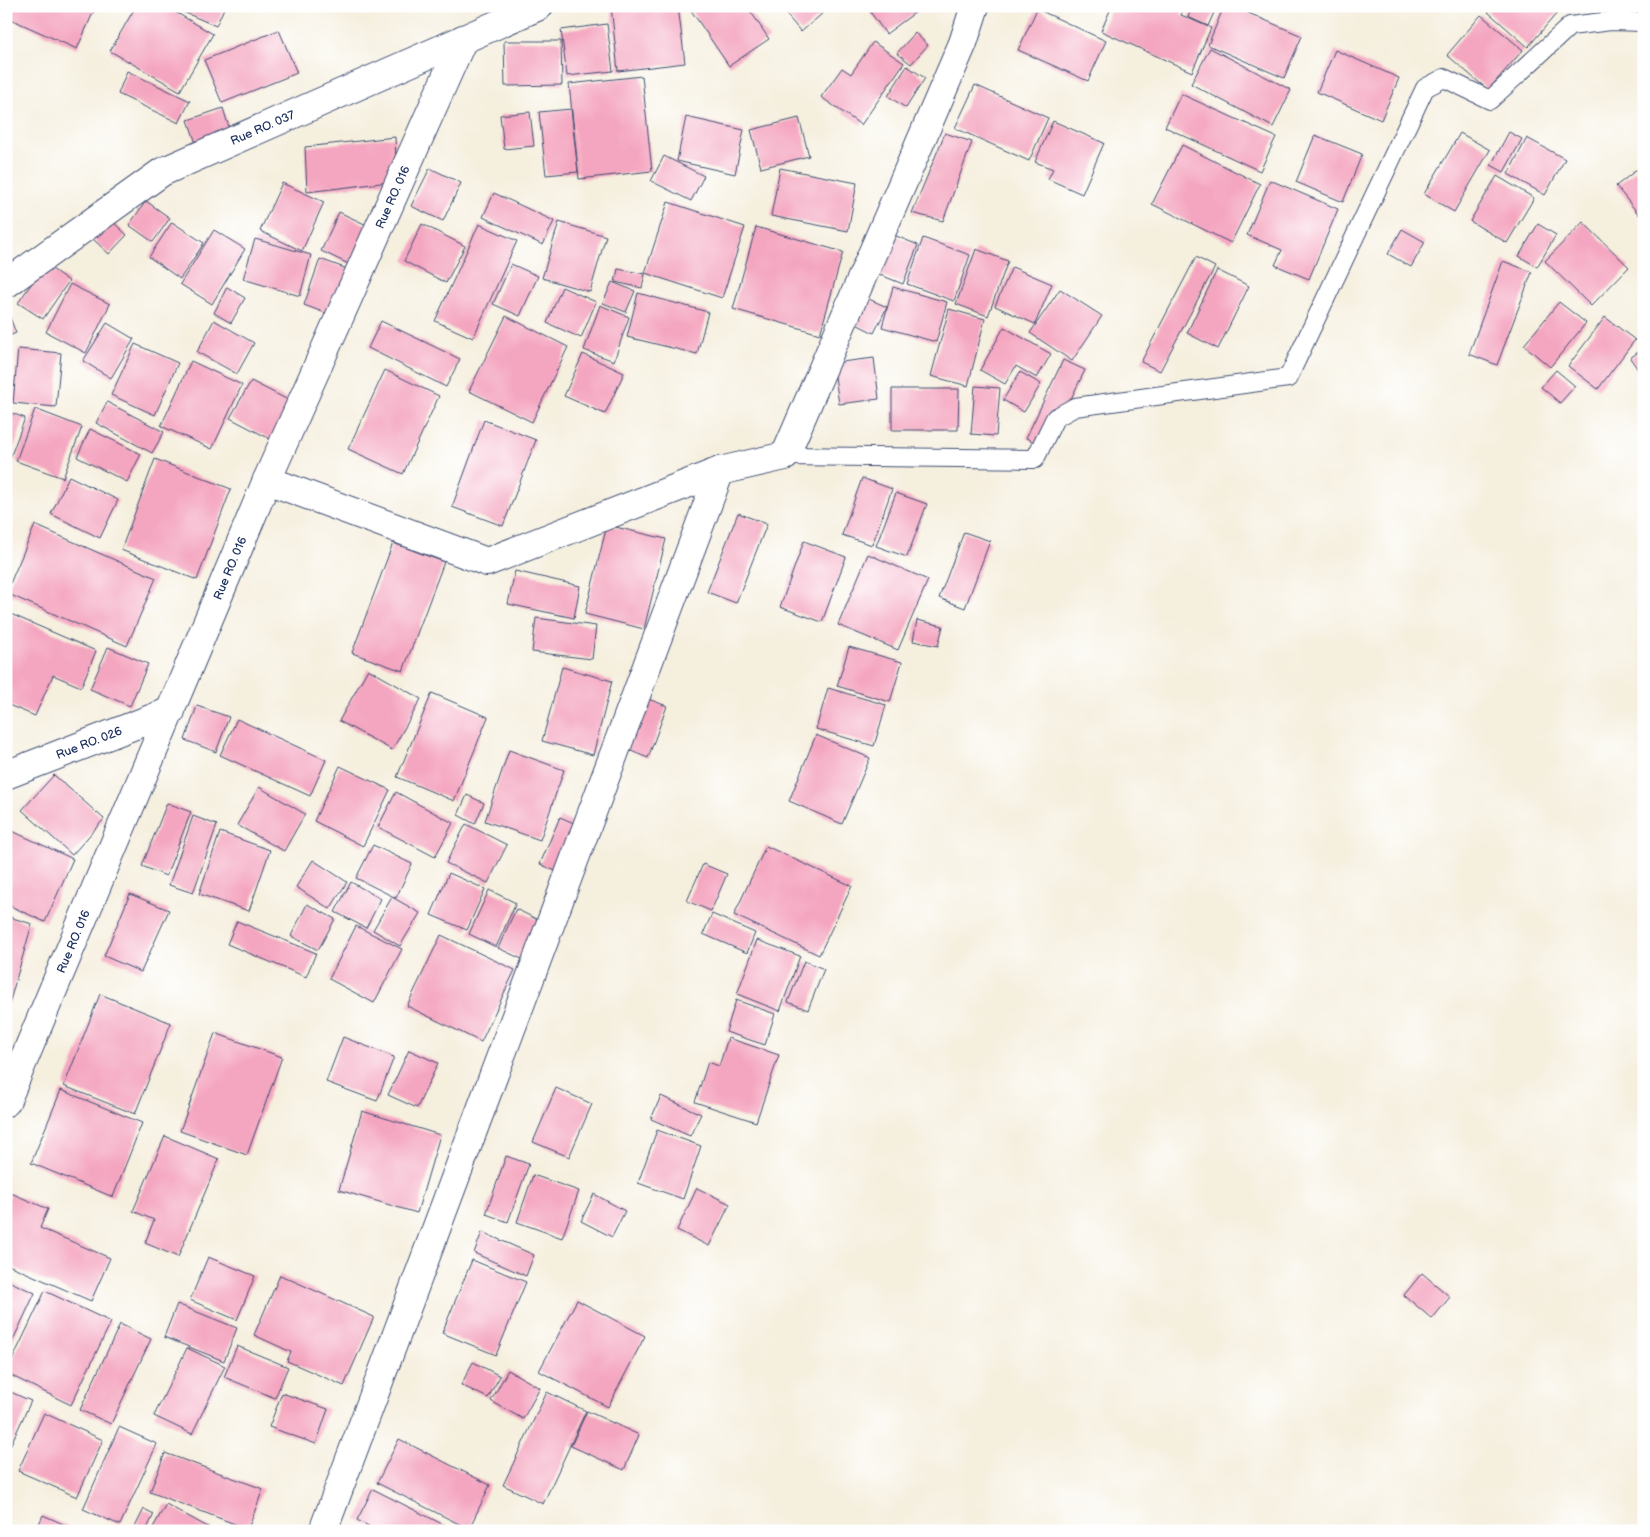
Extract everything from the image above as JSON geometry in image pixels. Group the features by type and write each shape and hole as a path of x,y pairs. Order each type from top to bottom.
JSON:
{"street":[{"path":"267,480 487,562 720,471 785,456 963,43 975,6"},
{"name":"Rue RO. 037","path":"6,284 162,172 530,8"},
{"name":"Rue RO. 016","path":"6,1102 267,480 463,39"},
{"path":"322,1531 720,471"},
{"name":"Rue RO. 026","path":"6,775 171,711"}],"lane":[{"path":"785,456 1035,459 1055,418 1074,407 1288,378 1425,88 1444,78 1490,100 1570,26 1609,14 1644,22"}],"building":[{"path":"10,6 96,6 77,49 6,17"},
{"path":"136,6 165,6 213,34 180,91 110,51"},
{"path":"184,6 225,6 216,26 181,11"},
{"path":"611,6 678,6 685,63 618,71"},
{"path":"688,6 747,6 769,39 729,66"},
{"path":"779,6 831,6 801,32"},
{"path":"866,6 924,6 886,34"},
{"path":"1112,6 1185,6 1181,15 1211,28 1192,72 1101,31"},
{"path":"1193,6 1217,6 1208,26 1188,17"},
{"path":"1224,6 1232,6 1302,36 1284,78 1208,45"},
{"path":"1396,6 1407,6 1403,11"},
{"path":"1493,6 1563,6 1528,47 1488,12"},
{"path":"1037,9 1106,41 1088,81 1018,50"},
{"path":"1481,15 1523,50 1488,90 1447,55"},
{"path":"607,24 613,71 567,76 561,30"},
{"path":"279,30 297,73 222,103 204,60"},
{"path":"915,33 928,45 911,64 897,53"},
{"path":"504,41 561,41 562,85 505,86"},
{"path":"873,42 904,63 861,125 821,97 842,68 851,74"},
{"path":"1210,48 1291,90 1273,127 1191,84"},
{"path":"1335,50 1399,78 1381,120 1317,92"},
{"path":"907,66 925,78 906,108 888,96"},
{"path":"127,71 190,101 179,123 118,94"},
{"path":"642,76 652,171 579,179 569,84"},
{"path":"975,85 1048,118 1029,161 955,128"},
{"path":"1181,94 1276,137 1260,171 1165,127"},
{"path":"223,108 231,134 197,146 188,120"},
{"path":"571,109 578,172 546,175 539,112"},
{"path":"530,112 534,146 504,149 500,115"},
{"path":"686,117 744,130 735,174 677,161"},
{"path":"799,118 809,156 761,168 751,130"},
{"path":"1053,121 1104,143 1082,194 1048,179 1053,169 1035,162"},
{"path":"1509,132 1522,139 1504,172 1491,165"},
{"path":"945,133 972,142 943,221 912,213"},
{"path":"1460,133 1490,150 1454,212 1424,194"},
{"path":"1315,135 1362,154 1343,202 1296,182"},
{"path":"395,137 397,181 307,192 305,147"},
{"path":"1527,138 1565,159 1545,195 1508,174"},
{"path":"1182,145 1260,184 1231,243 1152,204"},
{"path":"664,156 704,176 691,201 651,181"},
{"path":"1644,164 1644,221 1616,186"},
{"path":"430,168 461,183 443,221 411,206"},
{"path":"780,168 857,183 848,231 771,216"},
{"path":"1497,176 1534,198 1507,243 1470,221"},
{"path":"1270,180 1338,209 1309,279 1275,265 1282,250 1247,235"},
{"path":"282,183 324,202 302,251 260,231"},
{"path":"494,193 554,221 543,245 483,217"},
{"path":"146,201 170,218 153,242 129,225"},
{"path":"668,202 745,227 722,298 645,273"},
{"path":"339,212 371,227 353,266 321,251"},
{"path":"111,220 127,235 109,254 93,239"},
{"path":"172,222 204,243 180,279 149,257"},
{"path":"559,222 606,236 590,292 542,278"},
{"path":"1583,222 1629,267 1591,306 1545,261"},
{"path":"422,224 465,246 446,283 404,261"},
{"path":"479,224 517,241 473,338 435,321"},
{"path":"1538,224 1556,235 1537,267 1519,256"},
{"path":"756,227 843,252 820,334 733,309"},
{"path":"1402,229 1425,242 1411,267 1388,254"},
{"path":"214,230 245,249 212,304 180,284"},
{"path":"884,231 918,245 903,284 868,270"},
{"path":"923,238 970,255 954,301 907,284"},
{"path":"255,239 311,255 300,296 243,279"},
{"path":"976,249 1008,261 988,316 956,304"},
{"path":"1196,257 1215,267 1160,371 1141,362"},
{"path":"320,259 353,271 336,317 304,305"},
{"path":"1503,261 1532,272 1497,365 1469,354"},
{"path":"45,264 69,281 43,319 18,303"},
{"path":"511,264 538,276 520,316 493,304"},
{"path":"1012,267 1052,284 1035,324 995,306"},
{"path":"618,269 645,274 642,288 615,282"},
{"path":"1217,270 1249,286 1218,349 1187,333"},
{"path":"612,282 635,291 626,312 603,303"},
{"path":"70,284 110,304 86,353 46,332"},
{"path":"227,287 245,298 231,323 214,313"},
{"path":"562,287 596,302 581,338 547,323"},
{"path":"893,287 947,302 936,342 882,327"},
{"path":"1060,289 1102,316 1072,361 1030,333"},
{"path":"638,293 708,312 697,354 627,337"},
{"path":"862,296 887,307 874,333 850,321"},
{"path":"1559,302 1586,323 1550,367 1524,345"},
{"path":"600,305 629,317 614,361 584,350"},
{"path":"6,307 16,333 6,337"},
{"path":"949,309 985,319 968,386 931,376"},
{"path":"506,316 568,347 532,422 469,391"},
{"path":"1605,317 1635,340 1598,389 1568,366"},
{"path":"214,320 254,343 237,374 197,352"},
{"path":"381,321 460,359 446,387 368,348"},
{"path":"107,323 134,339 111,378 83,361"},
{"path":"1004,327 1051,354 1037,378 1016,366 1005,384 980,370"},
{"path":"135,344 178,363 155,415 111,395"},
{"path":"1644,348 1644,378 1630,358"},
{"path":"18,349 61,353 56,407 13,403"},
{"path":"583,354 624,373 605,414 564,396"},
{"path":"874,358 879,399 839,404 833,363"},
{"path":"1063,360 1085,370 1047,448 1026,438"},
{"path":"191,361 242,385 212,449 161,426"},
{"path":"385,370 439,396 403,474 348,449"},
{"path":"1556,370 1575,386 1560,403 1541,387"},
{"path":"1020,372 1041,384 1024,412 1003,400"},
{"path":"251,381 294,403 274,441 230,418"},
{"path":"975,386 1000,388 996,436 971,434"},
{"path":"892,389 959,389 958,430 892,430"},
{"path":"107,402 164,432 152,453 96,423"},
{"path":"35,409 82,427 63,478 16,461"},
{"path":"6,411 25,418 6,469"},
{"path":"484,420 536,440 503,526 452,507"},
{"path":"90,429 141,454 127,482 77,457"},
{"path":"155,459 231,489 197,580 121,550"},
{"path":"69,476 118,500 100,538 51,514"},
{"path":"862,478 892,489 872,545 842,535"},
{"path":"896,493 927,504 907,557 876,546"},
{"path":"738,513 767,524 736,603 707,592"},
{"path":"35,525 156,578 127,646 6,593"},
{"path":"607,525 666,539 644,629 585,614"},
{"path":"964,532 990,541 965,608 939,598"},
{"path":"804,541 846,557 822,622 780,607"},
{"path":"393,543 444,562 403,671 352,653"},
{"path":"868,554 928,580 898,650 838,625"},
{"path":"515,571 580,586 574,618 508,604"},
{"path":"6,612 96,651 81,687 53,675 35,716 6,704"},
{"path":"536,618 596,626 592,659 532,652"},
{"path":"917,620 943,626 938,646 913,641"},
{"path":"108,647 148,664 130,706 90,689"},
{"path":"849,647 902,662 890,702 837,686"},
{"path":"562,667 612,681 593,755 542,741"},
{"path":"368,669 421,699 392,750 339,721"},
{"path":"828,688 886,705 874,746 816,729"},
{"path":"432,693 488,717 454,801 397,777"},
{"path":"643,697 667,706 648,758 624,748"},
{"path":"197,706 229,717 216,752 185,740"},
{"path":"237,719 326,760 310,796 220,755"},
{"path":"816,735 870,758 842,824 789,801"},
{"path":"509,750 564,770 540,840 485,821"},
{"path":"340,766 390,790 363,846 314,821"},
{"path":"54,775 104,819 72,855 22,810"},
{"path":"259,787 305,814 284,851 237,825"},
{"path":"396,792 453,823 435,857 378,827"},
{"path":"467,795 484,803 475,824 458,815"},
{"path":"167,803 191,812 166,876 142,866"},
{"path":"193,816 217,825 193,893 169,885"},
{"path":"560,817 583,827 562,874 540,864"},
{"path":"466,824 507,845 488,883 446,863"},
{"path":"10,830 73,859 45,922 6,904 6,838"},
{"path":"220,832 270,850 249,911 199,894"},
{"path":"373,845 412,864 396,898 356,878"},
{"path":"766,846 852,886 819,955 734,915"},
{"path":"313,860 347,882 330,909 296,887"},
{"path":"703,864 727,874 711,911 687,901"},
{"path":"449,873 485,889 467,930 431,915"},
{"path":"351,882 381,899 366,928 335,912"},
{"path":"489,890 516,903 496,947 469,934"},
{"path":"130,894 169,910 141,972 104,956"},
{"path":"392,897 420,913 400,946 373,930"},
{"path":"307,904 335,919 318,950 291,936"},
{"path":"516,909 542,922 524,960 498,948"},
{"path":"712,914 755,933 747,953 703,934"},
{"path":"6,916 32,924 7,1011 6,1011"},
{"path":"237,921 316,953 306,977 227,944"},
{"path":"356,926 402,949 374,1003 329,979"},
{"path":"441,935 515,970 481,1042 407,1006"},
{"path":"757,940 800,956 780,1011 737,994"},
{"path":"804,961 824,969 808,1010 788,1002"},
{"path":"100,994 171,1023 135,1114 64,1086"},
{"path":"736,1000 775,1014 765,1045 726,1032"},
{"path":"215,1033 282,1057 247,1155 180,1131"},
{"path":"343,1037 394,1057 377,1101 326,1082"},
{"path":"728,1038 779,1055 756,1122 695,1102 708,1062 719,1066"},
{"path":"12,1047 6,1061 6,1048"},
{"path":"409,1050 438,1063 417,1108 388,1095"},
{"path":"556,1088 592,1104 569,1157 533,1142"},
{"path":"61,1090 142,1123 113,1197 31,1163"},
{"path":"661,1096 701,1114 690,1136 651,1119"},
{"path":"362,1111 440,1135 417,1213 339,1190"},
{"path":"657,1130 701,1146 683,1199 638,1183"},
{"path":"165,1136 219,1159 178,1257 145,1243 154,1220 133,1211"},
{"path":"506,1156 529,1164 508,1222 486,1214"},
{"path":"533,1175 579,1191 562,1238 517,1222"},
{"path":"697,1188 730,1204 709,1246 677,1230"},
{"path":"11,1193 48,1209 40,1228 110,1258 91,1301 6,1264 6,1204"},
{"path":"594,1194 625,1211 612,1237 581,1221"},
{"path":"482,1232 534,1255 526,1276 474,1253"},
{"path":"208,1257 255,1276 237,1320 190,1300"},
{"path":"472,1260 526,1282 496,1355 442,1333"},
{"path":"1422,1273 1450,1297 1432,1319 1404,1295"},
{"path":"280,1275 374,1317 344,1386 287,1361 291,1352 254,1335"},
{"path":"6,1280 35,1293 6,1355"},
{"path":"45,1291 111,1322 71,1405 6,1373"},
{"path":"577,1300 645,1336 608,1407 539,1371"},
{"path":"177,1304 237,1328 224,1361 164,1337"},
{"path":"120,1324 151,1339 111,1424 80,1410"},
{"path":"237,1346 288,1367 275,1398 224,1377"},
{"path":"187,1348 225,1366 192,1434 154,1416"},
{"path":"473,1362 500,1376 488,1398 461,1385"},
{"path":"508,1370 540,1388 523,1419 491,1401"},
{"path":"6,1390 31,1401 10,1446 6,1444"},
{"path":"547,1392 586,1411 543,1504 503,1485"},
{"path":"282,1393 328,1409 316,1444 269,1427"},
{"path":"587,1411 639,1435 624,1470 571,1446"},
{"path":"44,1413 103,1440 77,1497 18,1471"},
{"path":"119,1427 157,1444 120,1525 83,1509"},
{"path":"399,1439 490,1485 469,1529 377,1483"},
{"path":"165,1453 263,1489 248,1529 150,1492"},
{"path":"373,1489 456,1531 378,1531 357,1520"},
{"path":"166,1504 215,1531 151,1531"},
{"path":"144,1509 154,1514 146,1531 133,1531"},
{"path":"43,1515 72,1528 71,1531 36,1531"}]}
